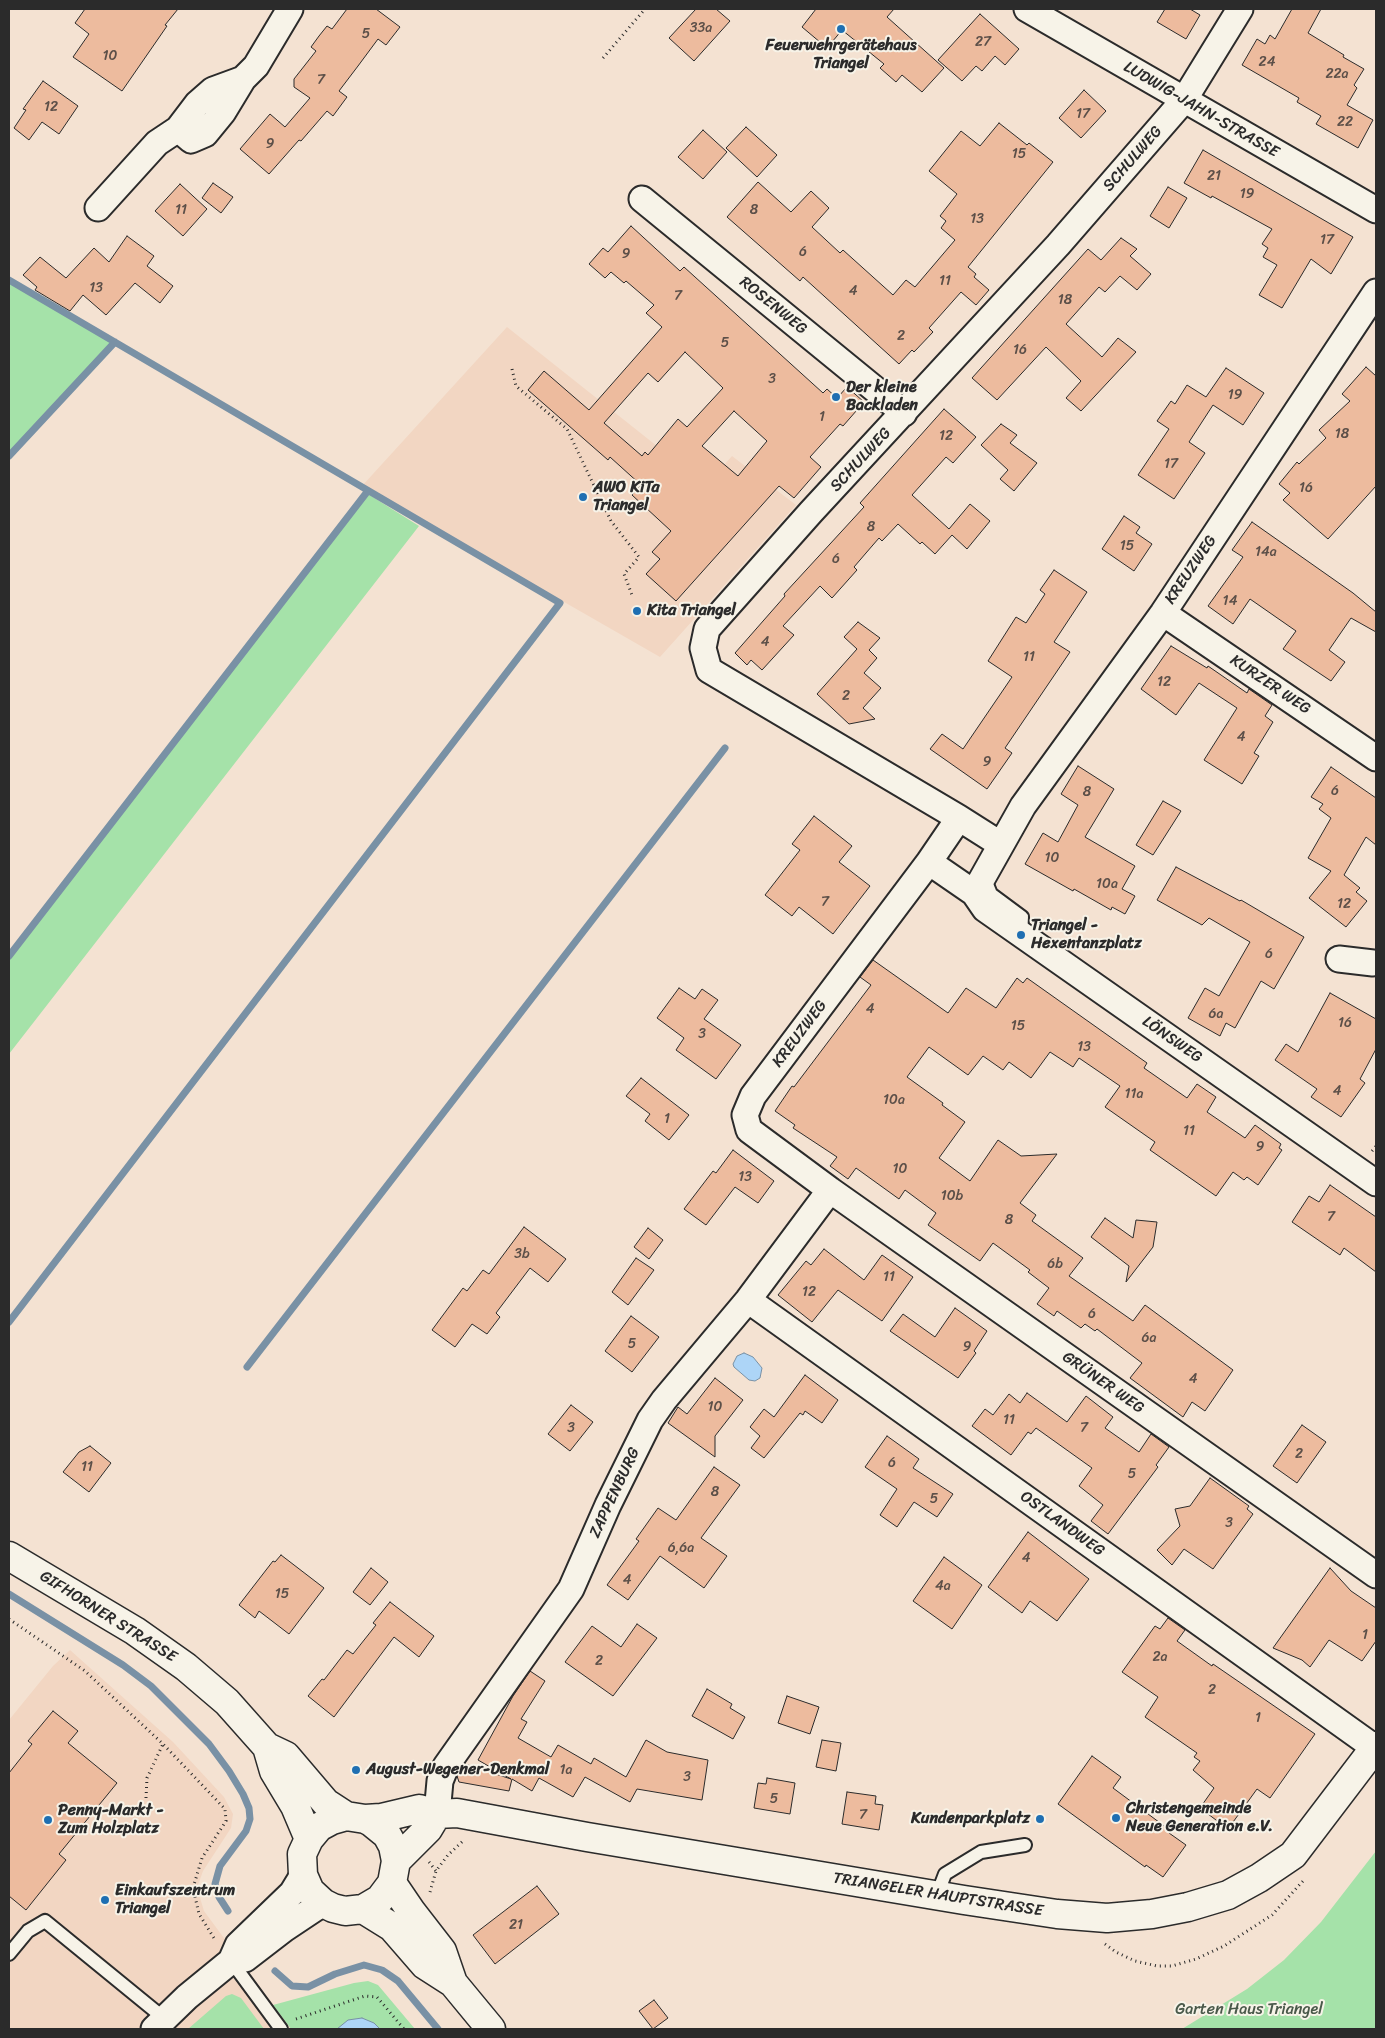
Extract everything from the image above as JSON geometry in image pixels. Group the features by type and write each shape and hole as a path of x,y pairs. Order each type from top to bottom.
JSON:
{"street":[{"path":"98,208 157,143 178,129 191,140 204,134 223,112 243,79 256,66 290,9"},
{"name":"LUDWIG-JAHN-STRASSE","path":"1027,9 1376,210"},
{"name":"SCHULWEG","path":"1000,844 709,670 703,648 707,629 1058,245 1184,100 1240,9"},
{"name":"ROSENWEG","path":"642,199 904,413"},
{"name":"KREUZWEG","path":"979,885 1000,844 1023,806 1163,613 1376,292"},
{"name":"KURZER WEG","path":"1163,613 1376,758"},
{"name":"KREUZWEG","path":"830,1190 750,1130 745,1115 752,1096 929,862 959,818"},
{"name":"LÖNSWEG","path":"929,862 979,885 985,909 1376,1183"},
{"path":"1340,958 1375,962"},
{"name":"ZAPPENBURG","path":"437,1814 440,1780 446,1766 571,1589 608,1505 650,1420 664,1400 748,1300 830,1190"},
{"name":"GRÜNER WEG","path":"830,1190 1376,1575"},
{"name":"OSTLANDWEG","path":"748,1300 1376,1747"},
{"name":"GIFHORNER STRASSE","path":"9,1556 135,1631 186,1667 227,1702 267,1747 286,1756 326,1803 355,1818 371,1822 386,1835 392,1846 394,1872 411,1912 442,1950 453,1983"},
{"name":"GIFHORNER STRASSE","path":"267,1747 274,1770 296,1806 309,1839"},
{"name":"TRIANGELER HAUPTSTRASSE","path":"355,1818 380,1818 419,1809 437,1814 457,1813 587,1837 937,1895 1057,1914 1107,1918 1152,1914 1188,1907 1228,1895 1260,1878 1293,1855 1376,1747"},
{"path":"355,1818 332,1820 319,1827 309,1839 302,1854 303,1875 310,1891 323,1903 346,1911 363,1909 380,1899 394,1872 428,1829 437,1814"},
{"path":"160,2024 187,1997 231,1961 238,1945 292,1893 303,1875"},
{"path":"231,1961 245,1959 284,1929 323,1903"},
{"name":"GIFHORNER STRASSE","path":"363,1909 392,1927 425,1965 453,1983 491,2029"}],"lane":[{"path":"937,1895 945,1874 981,1852 1025,1845"},
{"path":"9,1954 28,1931 45,1921 160,2024"},
{"path":"231,1961 285,2025"}],"path":[{"path":"603,58 645,9"},
{"path":"512,369 516,386 567,430 612,521 639,557 624,574 632,595"},
{"path":"9,1619 85,1671 162,1744 225,1809 226,1821 202,1858 193,1888 199,1914 217,1940"},
{"path":"146,1798 147,1778 162,1744"},
{"path":"427,1897 436,1871 462,1841 470,1838"},
{"path":"285,2025 365,1996 377,1996 386,2004 404,2029"}],"shaded area":[{"name":"AWO KiTa Triangel","path":"507,327 706,485 732,456 796,505 660,657 362,486"},
{"name":"Einkaufszentrum Triangel","path":"70,1650 173,1742 224,1797 233,1814 231,1828 203,1871 197,1888 204,1911 291,2029 9,2029 9,1720 53,1666"}],"green space":[{"path":"9,277 117,340 9,456"},
{"path":"368,494 419,526 9,1054 9,959"},
{"name":"Garten Haus Triangel","path":"1376,1851 1376,2029 1182,2029 1247,1989 1284,1960 1321,1922"},
{"path":"368,1981 378,1985 415,2029 291,2029 273,2005 354,1983"},
{"path":"232,1994 241,1998 264,2029 188,2029 226,1996"}],"water":[{"path":"744,1353 753,1357 762,1368 760,1378 755,1381 749,1380 734,1367 733,1364 737,1356"},
{"path":"362,2018 374,2023 380,2029 337,2029 348,2020"}],"building":[{"path":"85,9 178,9 165,25 167,26 122,91 73,57 89,34 75,23"},
{"path":"347,9 376,9 400,27 386,45 378,39 339,91 347,97 333,116 327,111 269,174 240,149 270,114 285,127 310,98 294,87 294,79 316,51 311,47 319,36 327,26 332,29"},
{"path":"696,9 716,9 730,21 694,61 669,38"},
{"path":"816,9 894,9 887,17 944,68 922,92 902,75 896,82 880,68 884,64 842,30 827,48 802,27"},
{"path":"1165,9 1190,9 1200,15 1186,39 1157,22"},
{"path":"1292,9 1321,9 1308,33 1364,69 1354,85 1357,88 1347,105 1373,120 1358,148 1316,124 1321,116 1297,102 1299,98 1242,65 1257,39 1265,44 1270,35 1275,39"},
{"path":"980,14 1019,49 1005,65 995,56 982,71 976,66 962,81 938,60"},
{"path":"43,81 78,106 59,134 42,122 29,140 14,128 26,110 23,109"},
{"path":"1084,90 1106,111 1081,138 1059,118"},
{"path":"999,123 1053,162 968,267 976,274 974,277 989,290 976,305 961,292 929,328 933,332 914,352 912,350 899,364 803,277 800,281 727,217 758,182 791,212 811,191 829,208 812,227 840,253 843,250 893,295 906,280 915,287 955,240 941,228 946,221 940,216 957,194 929,171 961,131 980,146"},
{"path":"746,127 777,155 757,177 726,148"},
{"path":"703,130 727,152 703,179 678,157"},
{"path":"1203,150 1353,237 1331,274 1311,259 1282,308 1259,295 1277,265 1263,257 1268,248 1262,244 1272,229 1184,183"},
{"path":"213,183 233,197 221,213 202,198"},
{"path":"180,184 207,209 183,236 155,211"},
{"path":"1168,187 1187,198 1169,228 1150,216"},
{"path":"631,226 680,271 684,267 823,393 827,389 837,398 847,387 864,402 843,426 840,424 810,457 821,467 794,498 779,486 676,601 646,574 660,559 652,552 671,531 632,495 641,485 610,457 608,460 528,390 544,371 589,410 662,327 646,313 654,305 626,281 624,283 611,272 605,278 589,264 603,248 608,252","holes":["685,352 723,388 687,427 678,419 648,455 645,452 642,456 604,423 648,373 658,382","734,411 767,441 738,476 702,446"]},
{"path":"127,236 154,256 147,266 173,286 160,303 135,283 106,315 83,295 70,311 35,290 37,287 23,275 40,257 66,278 94,248 109,262"},
{"path":"1121,238 1137,249 1130,256 1151,274 1137,290 1120,276 1105,292 1099,287 1066,324 1102,357 1118,338 1136,352 1081,411 1066,398 1081,381 1046,347 997,400 972,378 1088,249 1101,260"},
{"path":"1366,367 1376,376 1376,486 1328,539 1283,500 1290,493 1279,484 1297,462 1299,464 1326,438 1319,430 1350,401 1342,394"},
{"path":"1226,368 1264,393 1243,425 1213,405 1189,442 1205,453 1174,499 1138,475 1169,429 1157,421 1171,401 1175,404 1187,385 1206,397"},
{"path":"944,409 976,437 953,463 946,457 912,495 949,529 970,504 990,521 967,549 952,535 935,554 922,542 920,544 898,524 882,541 879,538 854,567 857,570 832,598 820,586 783,626 794,635 762,670 751,660 747,665 735,653 785,596 784,594 864,507 860,503"},
{"path":"1001,424 1017,435 1010,443 1037,463 1014,491 1000,479 1008,470 981,445"},
{"path":"1124,516 1140,527 1136,533 1152,544 1134,571 1102,549"},
{"path":"1252,522 1353,593 1376,612 1376,632 1351,618 1329,650 1345,662 1331,681 1283,649 1296,631 1250,599 1233,624 1208,606 1243,557 1232,550"},
{"path":"1054,570 1087,592 1054,642 1070,652 1005,748 1012,753 987,789 930,749 942,734 963,749 1012,677 988,661 1016,617 1026,623 1045,594 1040,590"},
{"path":"858,622 880,638 869,650 877,658 864,673 881,688 863,708 875,719 849,724 817,694 857,649 844,637"},
{"path":"1171,646 1207,668 1208,666 1247,693 1249,689 1272,705 1265,716 1273,722 1254,753 1259,756 1242,784 1204,760 1237,708 1199,683 1176,715 1141,689"},
{"path":"1078,766 1114,789 1085,837 1135,866 1122,889 1135,896 1125,914 1112,907 1111,910 1074,889 1073,891 1025,864 1043,833 1058,842 1078,805 1061,794"},
{"path":"1331,767 1376,798 1376,845 1366,837 1344,875 1360,888 1356,892 1367,901 1346,927 1309,898 1331,871 1308,858 1331,818 1319,809 1323,804 1311,797"},
{"path":"1163,801 1181,811 1153,855 1136,845"},
{"path":"814,816 852,846 839,862 870,886 833,934 799,907 792,916 765,895 800,850 792,844"},
{"path":"1176,867 1241,900 1304,937 1274,989 1261,981 1235,1028 1226,1023 1220,1036 1188,1018 1205,988 1219,996 1250,942 1209,918 1202,925 1157,900"},
{"path":"873,960 948,1013 966,988 996,1008 1017,978 1023,983 1027,978 1147,1063 1144,1068 1187,1098 1197,1084 1216,1097 1207,1112 1245,1138 1255,1125 1281,1144 1279,1148 1282,1150 1258,1185 1247,1177 1244,1180 1233,1172 1216,1196 1150,1150 1155,1142 1105,1107 1120,1086 1079,1058 1073,1067 1050,1052 1031,1078 1009,1062 1003,1070 983,1056 968,1075 929,1047 907,1077 943,1103 942,1105 965,1122 939,1158 970,1181 998,1140 1021,1156 1057,1154 1020,1203 1036,1215 1032,1221 1083,1258 1069,1276 1133,1321 1145,1305 1233,1370 1205,1411 1192,1402 1183,1417 1130,1378 1142,1363 1097,1329 1095,1331 1085,1324 1081,1328 1057,1311 1054,1316 1037,1304 1049,1288 1028,1272 1030,1270 993,1243 980,1261 928,1225 936,1213 905,1190 899,1199 856,1168 848,1179 830,1166 837,1157 793,1128 795,1125 775,1111 792,1086 794,1087 871,985 860,977"},
{"path":"679,988 695,999 702,989 718,1000 704,1019 741,1045 716,1079 676,1050 684,1038 657,1018"},
{"path":"1330,993 1376,1019 1376,1049 1360,1079 1365,1083 1341,1117 1311,1097 1317,1089 1275,1060 1286,1044 1298,1052"},
{"path":"641,1078 689,1115 669,1140 645,1121 650,1114 626,1096"},
{"path":"733,1150 774,1181 758,1203 735,1187 706,1225 684,1209 713,1171 716,1173"},
{"path":"1330,1185 1376,1217 1376,1272 1344,1248 1340,1255 1292,1222 1309,1196 1319,1202"},
{"path":"1105,1218 1133,1238 1136,1220 1157,1222 1153,1247 1126,1282 1129,1266 1091,1237"},
{"path":"524,1227 566,1259 548,1282 530,1268 496,1313 500,1317 487,1334 472,1324 455,1347 432,1330 463,1288 467,1291 483,1270 489,1274"},
{"path":"648,1228 663,1240 649,1259 634,1247"},
{"path":"824,1249 864,1280 882,1255 913,1277 882,1321 838,1290 812,1322 778,1295 806,1261 811,1265"},
{"path":"636,1258 654,1270 628,1305 612,1292"},
{"path":"955,1308 987,1331 974,1351 976,1353 958,1378 890,1331 903,1314 935,1337"},
{"path":"631,1316 659,1337 632,1372 605,1351"},
{"path":"805,1375 838,1400 822,1423 805,1411 803,1415 800,1413 764,1458 751,1448 760,1436 750,1427 764,1409 774,1417"},
{"path":"715,1378 743,1400 715,1436 715,1457 668,1423 678,1407 687,1414"},
{"path":"1027,1393 1067,1422 1086,1396 1113,1417 1105,1428 1139,1452 1151,1434 1169,1447 1156,1465 1158,1467 1108,1534 1091,1521 1103,1505 1079,1486 1092,1468 1036,1428 1031,1434 1028,1432 1011,1455 972,1426 985,1409 993,1415 1009,1394 1020,1403"},
{"path":"571,1405 593,1422 570,1451 548,1434"},
{"path":"1302,1425 1326,1442 1297,1483 1273,1466"},
{"path":"887,1436 919,1459 913,1468 953,1494 937,1517 914,1502 897,1527 880,1515 897,1489 865,1467"},
{"path":"90,1446 111,1463 89,1492 63,1472 79,1452"},
{"path":"714,1467 740,1485 701,1538 727,1556 704,1588 660,1556 628,1600 607,1585 639,1541 636,1539 658,1508 676,1520"},
{"path":"1210,1478 1249,1506 1247,1509 1253,1514 1213,1569 1184,1549 1172,1565 1157,1550 1180,1526 1175,1509 1190,1506"},
{"path":"1028,1532 1089,1579 1057,1621 1030,1601 1022,1613 988,1587"},
{"path":"281,1555 324,1588 289,1634 259,1611 255,1618 239,1605 273,1561 275,1562"},
{"path":"944,1557 982,1585 952,1629 913,1601"},
{"path":"371,1568 388,1582 370,1605 353,1592"},
{"path":"1330,1568 1351,1591 1376,1608 1376,1641 1362,1661 1329,1640 1310,1667 1302,1660 1273,1648"},
{"path":"390,1602 434,1636 419,1657 394,1637 334,1717 308,1696 322,1679 324,1680 347,1650 353,1654 376,1625 373,1623"},
{"path":"1168,1618 1185,1630 1177,1641 1315,1734 1270,1798 1257,1789 1228,1829 1200,1808 1214,1788 1193,1770 1200,1761 1194,1757 1197,1753 1145,1717 1158,1697 1122,1672 1155,1626 1160,1629"},
{"path":"637,1624 657,1638 613,1696 565,1662 592,1626 621,1647"},
{"path":"530,1671 545,1681 521,1719 527,1722 518,1738 551,1757 558,1745 591,1764 594,1758 626,1777 646,1740 667,1752 708,1760 702,1800 637,1789 630,1802 585,1777 573,1797 539,1778 532,1791 512,1779 509,1791 459,1782 457,1776 465,1764 511,1779 478,1760 513,1696"},
{"path":"707,1689 732,1704 730,1708 745,1717 733,1739 692,1716"},
{"path":"787,1696 819,1707 810,1734 778,1723"},
{"name":"Penny-Markt - Zum Holzplatz","path":"53,1711 78,1731 68,1743 117,1783 59,1854 66,1860 26,1910 9,1896 9,1773 32,1744 28,1741"},
{"path":"822,1740 841,1743 836,1771 816,1767"},
{"name":"Christengemeinde Neue Generation e.V.","path":"1092,1756 1121,1777 1113,1788 1171,1831 1169,1833 1186,1845 1163,1877 1146,1865 1145,1867 1058,1804"},
{"path":"767,1778 795,1783 790,1814 754,1808 758,1783 766,1784"},
{"path":"847,1792 876,1796 875,1804 883,1805 879,1830 842,1824"},
{"path":"537,1886 559,1914 495,1964 473,1935"},
{"path":"654,2000 668,2018 653,2029 639,2011"}],"waterway":[{"path":"9,280 560,603 9,1322"},
{"path":"9,456 115,342"},
{"path":"9,956 367,492"},
{"path":"247,1367 725,748"},
{"path":"9,1594 123,1665 151,1686 209,1744 229,1771 243,1794 249,1808 250,1819 246,1831 220,1866 215,1884 219,1897 228,1911"},
{"path":"275,1971 292,1986 308,1987 335,1974 364,1965 382,1970 398,1981 438,2029"}],"place":[{"name":"Feuerwehrgerätehaus Triangel","path":"841,29"},
{"name":"Der kleine Backladen","path":"836,397"},
{"name":"AWO KiTa Triangel","path":"583,497"},
{"name":"Kita Triangel","path":"637,611"},
{"name":"Triangel - Hexentanzplatz","path":"1021,935"},
{"name":"August-Wegener-Denkmal","path":"356,1770"},
{"name":"Christengemeinde Neue Generation e.V.","path":"1116,1818"},
{"name":"Kundenparkplatz","path":"1040,1819"},
{"name":"Penny-Markt - Zum Holzplatz","path":"48,1820"},
{"name":"Einkaufszentrum Triangel","path":"105,1900"}]}
